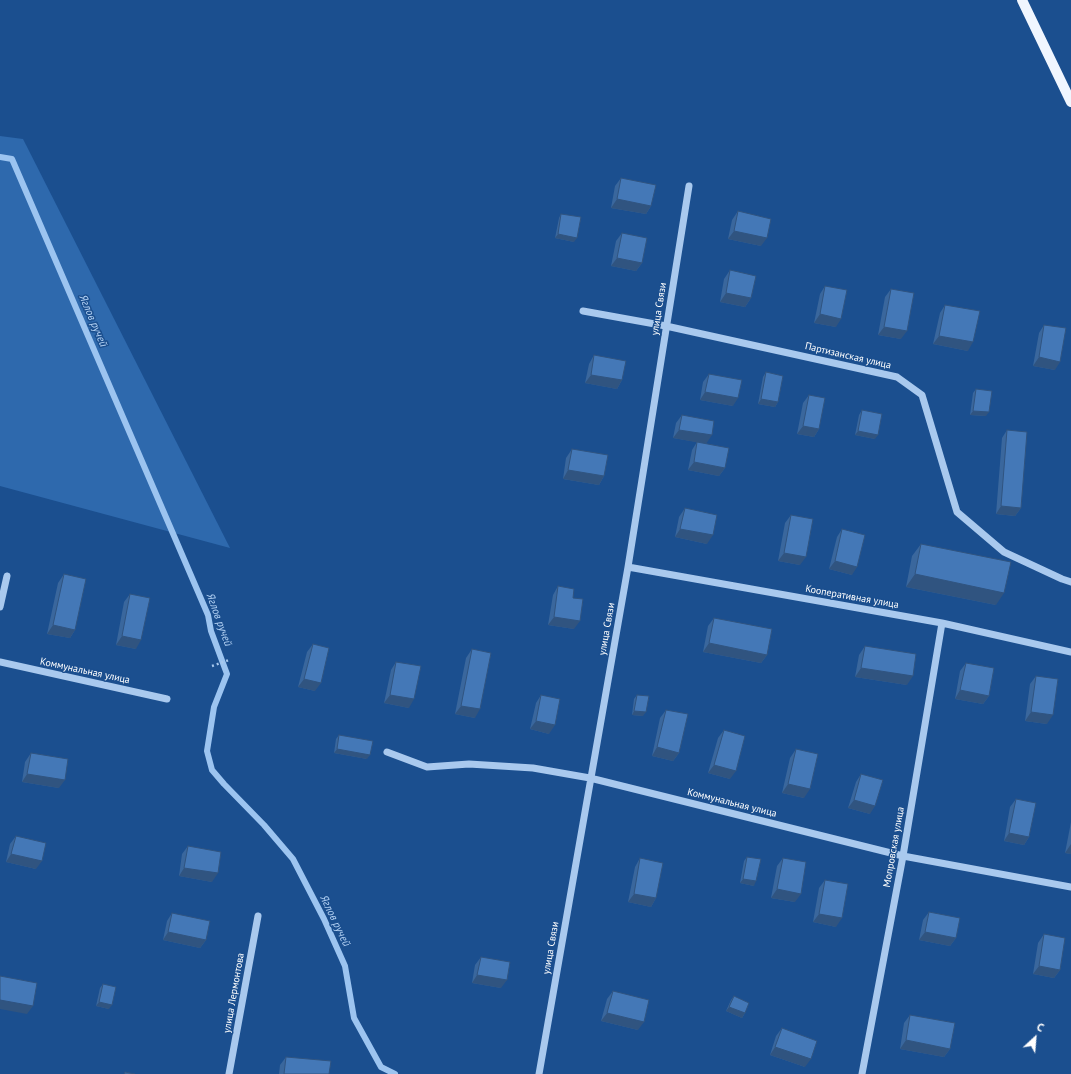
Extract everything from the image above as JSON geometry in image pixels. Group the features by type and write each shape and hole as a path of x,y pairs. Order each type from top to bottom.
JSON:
{"main road":[{"path":"1022,0 1071,102"}],"street":[{"name":"улица Связи","path":"539,1074 628,568 689,186"},
{"name":"Партизанская улица","path":"584,312 666,326 897,377 922,395 957,512 1004,552 1071,582"},
{"name":"Кооперативная улица","path":"628,568 942,623 1071,652"},
{"path":"0,607 7,576"},
{"name":"Мопровская улица","path":"862,1074 903,856 942,623"},
{"name":"Коммунальная улица","path":"0,662 167,699"},
{"name":"Коммунальная улица","path":"387,752 427,767 470,764 533,768 590,778 903,856 1071,887"},
{"name":"улица Лермонтова","path":"229,1074 258,916"}],"path":[{"path":"212,666 229,660"}],"shaded area":[{"path":"0,136 23,139 230,548 0,486"}],"building":[{"path":"621,178 656,185 651,206 617,199"},
{"path":"738,211 771,219 767,238 734,231"},
{"path":"561,214 581,217 577,238 558,234"},
{"path":"622,233 647,238 642,263 617,258"},
{"path":"730,270 756,276 751,298 726,293"},
{"path":"825,286 847,290 841,319 820,314"},
{"path":"891,289 914,293 907,331 884,327"},
{"path":"945,305 980,311 973,342 939,336"},
{"path":"1044,325 1066,328 1060,362 1039,357"},
{"path":"594,355 626,361 622,380 591,375"},
{"path":"766,372 783,376 778,402 761,399"},
{"path":"709,374 742,380 738,398 705,392"},
{"path":"976,389 992,391 989,412 973,411"},
{"path":"809,395 825,398 819,429 803,426"},
{"path":"862,410 882,414 878,435 858,431"},
{"path":"682,415 714,421 712,435 679,430"},
{"path":"1007,430 1027,432 1021,508 1001,506"},
{"path":"697,442 729,448 725,468 694,462"},
{"path":"572,449 608,455 604,476 568,470"},
{"path":"685,508 717,515 713,535 680,529"},
{"path":"791,515 813,519 806,557 784,553"},
{"path":"842,529 865,535 857,567 835,561"},
{"path":"921,544 1011,562 1004,593 915,574"},
{"path":"64,574 86,579 75,630 53,625"},
{"path":"558,586 574,589 573,598 583,599 580,621 554,617"},
{"path":"130,594 150,598 141,640 122,636"},
{"path":"714,618 772,629 767,655 709,643"},
{"path":"313,644 329,648 321,683 304,679"},
{"path":"865,646 916,654 913,676 861,668"},
{"path":"472,649 491,653 480,709 461,706"},
{"path":"396,662 421,666 414,699 390,695"},
{"path":"966,663 994,668 989,696 960,690"},
{"path":"1036,676 1058,679 1053,715 1031,712"},
{"path":"541,695 560,699 555,725 536,721"},
{"path":"637,695 649,696 646,712 634,711"},
{"path":"666,710 688,714 679,753 657,747"},
{"path":"724,730 745,736 736,771 714,765"},
{"path":"339,735 373,741 370,755 337,749"},
{"path":"796,749 818,754 810,789 788,784"},
{"path":"31,753 68,759 65,780 27,774"},
{"path":"861,774 883,780 875,806 854,800"},
{"path":"1016,799 1036,803 1029,837 1009,833"},
{"path":"16,836 46,843 42,861 11,854"},
{"path":"188,846 221,852 218,873 184,868"},
{"path":"747,857 761,859 756,881 743,879"},
{"path":"640,858 663,863 656,898 634,894"},
{"path":"783,858 806,862 801,894 777,889"},
{"path":"825,880 848,884 842,918 819,914"},
{"path":"929,912 960,918 956,938 925,932"},
{"path":"172,913 210,921 206,940 168,932"},
{"path":"1044,934 1065,938 1060,970 1039,966"},
{"path":"481,957 510,962 507,980 477,975"},
{"path":"0,976 37,983 33,1006 0,1000"},
{"path":"103,984 116,987 112,1005 99,1002"},
{"path":"613,991 649,1000 644,1022 607,1013"},
{"path":"734,996 749,1003 745,1013 729,1007"},
{"path":"910,1015 955,1023 950,1049 906,1040"},
{"path":"782,1028 817,1041 811,1059 775,1047"},
{"path":"286,1057 331,1061 329,1074 284,1074"},
{"path":"125,1072 135,1074 124,1074"}],"waterway":[{"name":"Яглов ручей","path":"0,157 12,159 208,615 211,631 227,674 214,707 207,751 212,770 264,825 293,859 324,919 345,966 354,1018 381,1067 395,1074"}]}
